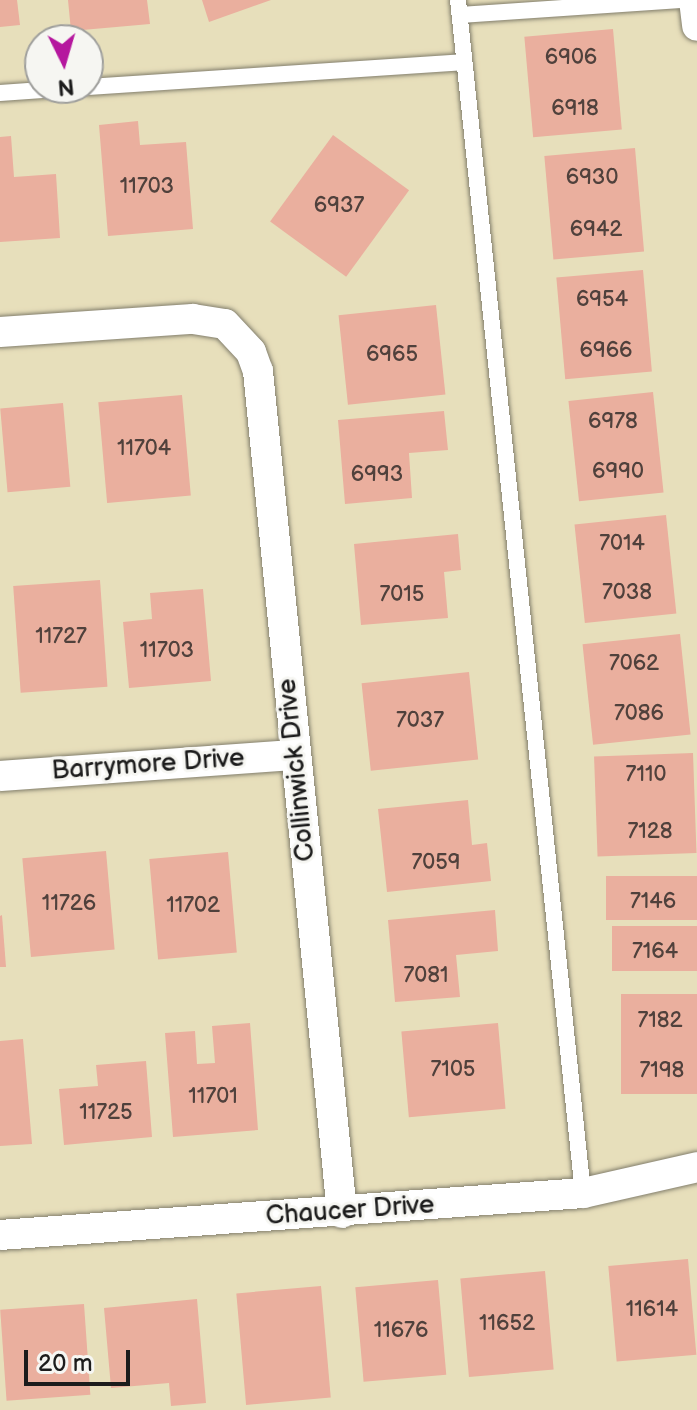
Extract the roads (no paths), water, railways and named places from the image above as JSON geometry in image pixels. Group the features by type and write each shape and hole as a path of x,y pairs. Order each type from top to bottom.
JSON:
{"street":[{"path":"694,0 697,26"},
{"name":"Collinwick Drive","path":"0,332 193,319 225,324 237,332 258,371 342,1213"},
{"name":"Barrymore Drive","path":"0,776 295,755"},
{"name":"Chaucer Drive","path":"0,1235 342,1213 583,1193 697,1167"}],"lane":[{"path":"583,1193 462,62 459,8 680,0"},
{"path":"104,86 462,62"},
{"path":"0,93 24,91"}]}
